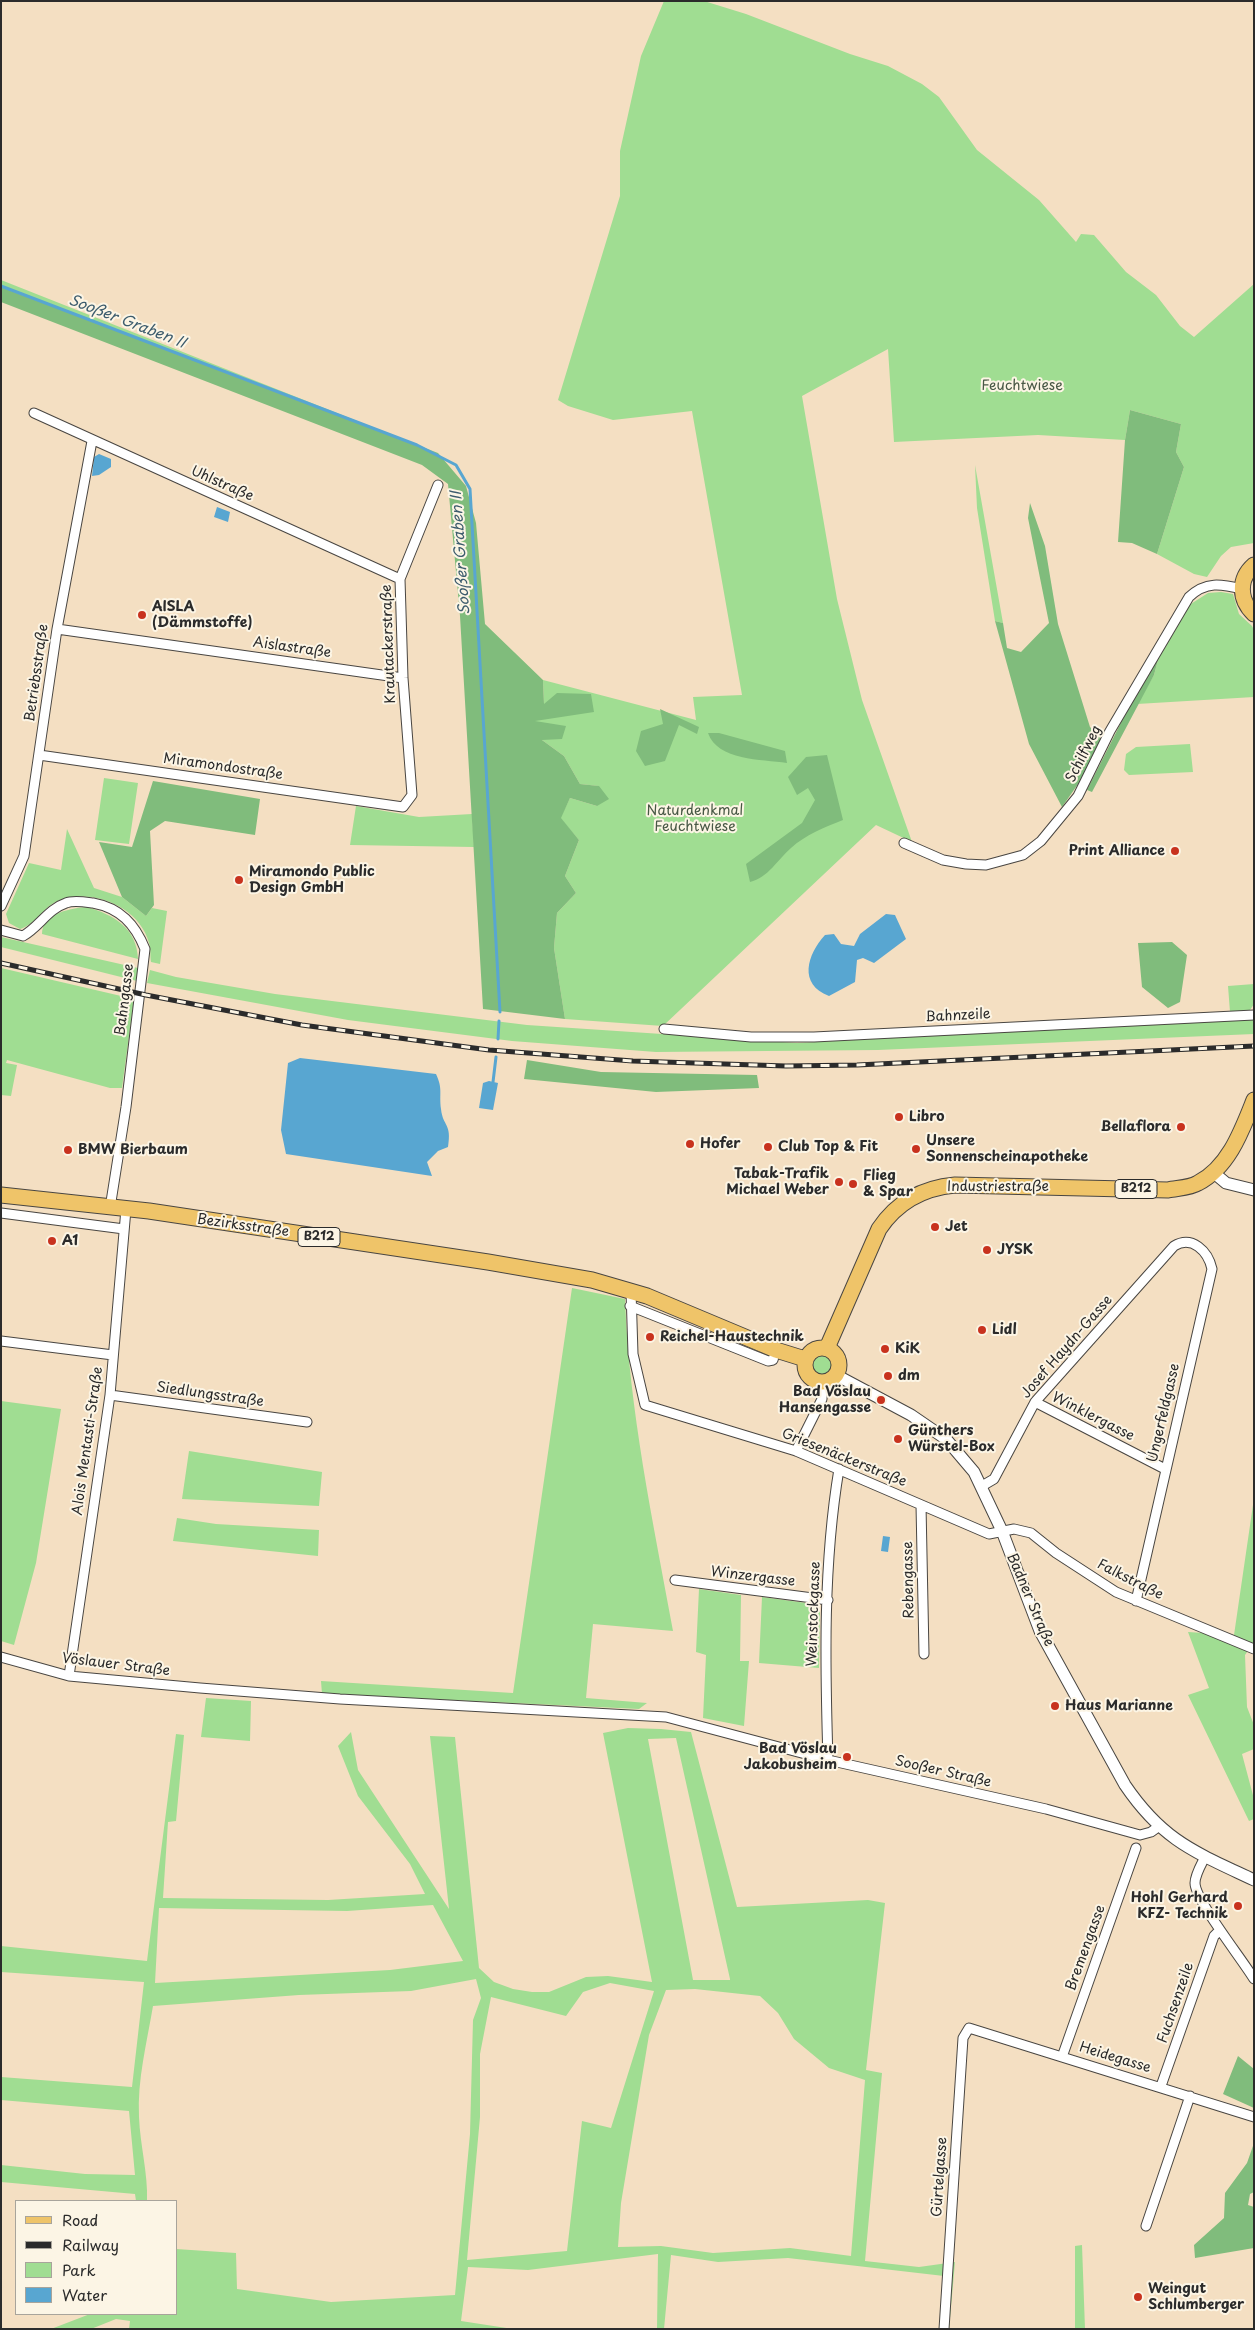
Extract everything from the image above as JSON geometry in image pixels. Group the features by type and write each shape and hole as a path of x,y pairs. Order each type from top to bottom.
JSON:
{"main road":[{"path":"1254,565 1244,578 1242,588 1245,603 1254,614"},
{"name":"B212","path":"1214,1173 1233,1148 1254,1100"},
{"name":"Industriestraße","path":"827,1348 879,1229 889,1214 904,1202 929,1189 955,1185 1168,1190 1197,1184 1214,1173"},
{"name":"Bezirksstraße","path":"1,1195 126,1209 526,1268 592,1280 631,1298"},
{"name":"B212","path":"631,1298 805,1359"},
{"path":"822,1347 827,1348 839,1360 830,1379 817,1382 808,1376 804,1365 805,1359 812,1350 822,1347"}],"street":[{"name":"Uhlstraße","path":"34,413 92,441 400,579"},
{"name":"Betriebsstraße","path":"1,906 24,856 57,629 92,441"},
{"name":"Krautackerstraße","path":"403,807 412,795 400,579 438,485"},
{"name":"Schilfweg","path":"904,843 943,860 966,864 996,863 1022,855 1041,841 1078,796 1110,731 1189,597 1202,587 1217,583 1242,588"},
{"name":"Aislastraße","path":"57,629 404,678"},
{"name":"Miramondostraße","path":"39,755 403,807"},
{"name":"Bahngasse","path":"1,930 23,936 35,929 49,913 66,903 85,902 104,905 129,920 139,934 145,949 126,1107 110,1208"},
{"name":"Bahnzeile","path":"664,1029 751,1037 814,1037 1254,1015"},
{"path":"1214,1173 1226,1183 1254,1190"},
{"name":"Alois Mentasti-Straße","path":"69,1676 110,1395 126,1209"},
{"path":"1,1213 124,1229"},
{"name":"Josef Haydn-Gasse","path":"982,1486 994,1479 1035,1402 1174,1246 1182,1241 1190,1242"},
{"name":"Ungerfeldgasse","path":"1136,1601 1212,1269 1210,1260 1201,1248 1190,1242"},
{"name":"Griesenäckerstraße","path":"631,1298 633,1354 645,1405 796,1451 989,1534 1002,1531"},
{"path":"1,1340 113,1355"},
{"path":"796,1451 830,1379"},
{"name":"Badner Straße","path":"830,1379 911,1415 946,1438 965,1460 982,1486 1002,1531 1040,1631 1125,1785 1141,1809 1158,1827 1180,1844 1254,1880"},
{"name":"Siedlungsstraße","path":"110,1395 307,1422"},
{"name":"Winklergasse","path":"1035,1402 1165,1469"},
{"name":"Weinstockgasse","path":"828,1760 825,1660 831,1516 839,1469"},
{"name":"Rebengasse","path":"921,1505 924,1654"},
{"name":"Falkstraße","path":"1002,1531 1014,1529 1031,1533 1091,1577 1136,1601 1254,1649"},
{"name":"Winzergasse","path":"675,1580 828,1600"},
{"name":"Vöslauer Straße","path":"1,1657 69,1676 340,1699 666,1717 721,1733"},
{"name":"Sooßer Straße","path":"721,1733 828,1760 1046,1809 1140,1834 1151,1832 1158,1827"},
{"name":"Bremengasse","path":"1062,2057 1136,1848"},
{"path":"1205,1857 1194,1880 1196,1889 1220,1930 1254,1979"},
{"name":"Fuchsenzeile","path":"1161,2086 1214,1936 1220,1930"},
{"name":"Heidegasse","path":"969,2028 1161,2086 1254,2117"},
{"name":"Gürtelgasse","path":"944,2329 963,2038 969,2028"},
{"path":"1146,2226 1190,2096"}],"green space":[{"path":"664,1 704,1 746,14 850,54 888,66 922,84 939,97 977,150 1039,200 1076,242 1081,234 1094,235 1126,272 1156,295 1180,326 1194,337 1254,284 1254,543 1231,547 1221,556 1207,577 1194,574 1157,554 1184,467 1176,452 1181,424 1130,410 1125,440 1038,435 894,442 888,349 802,396 837,599 862,700 912,842 876,825 663,1026 565,1019 554,948 557,913 576,893 565,876 579,840 560,818 570,798 597,806 598,786 580,784 564,756 542,740 533,721 544,705 543,680 696,720 693,697 742,695 692,411 613,420 568,406 558,400 620,196 620,151 641,56"},
{"path":"1,280 438,453 1,287"},
{"path":"1,287 438,453 466,486 476,523 485,624 543,680 544,704 557,693 591,694 594,712 535,721 566,726 562,739 542,740 564,756 580,784 599,786 609,799 597,806 570,798 561,818 579,840 565,876 576,893 557,913 554,948 565,1019 483,1009 460,616 448,484 422,465 1,302"},
{"path":"1130,410 1181,424 1176,452 1184,467 1157,554 1132,543 1118,542 1125,440"},
{"path":"975,465 1003,623 995,621 977,508"},
{"path":"1030,503 1045,546 1058,624 1090,727 1102,740 1090,767 1062,807 1029,744 995,621 1003,623 1007,648 1021,652 1049,623 1028,518"},
{"path":"1221,592 1233,594 1239,614 1254,630 1254,697 1137,704 1154,675 1159,656 1186,607 1208,593"},
{"path":"1159,656 1154,675 1092,792 1087,790 1145,675"},
{"path":"660,709 699,727 697,734 679,725 665,761 645,766 636,751 641,731 663,724"},
{"path":"708,733 719,733 785,751 787,763 731,754 713,742"},
{"path":"1190,744 1193,772 1129,775 1124,770 1126,754 1136,747"},
{"path":"827,755 843,820 802,839 786,852 762,877 750,882 746,864 802,823 815,800 808,788 797,795 788,777 806,757"},
{"path":"104,778 138,783 129,844 95,840"},
{"path":"153,781 260,799 255,835 165,821 150,831 154,905 146,916 122,897 99,842 132,847"},
{"path":"356,806 419,817 472,814 474,847 350,845"},
{"path":"67,829 94,888 122,897 146,916 152,908 167,911 160,964 151,962 149,943 144,930 136,919 126,910 100,899 73,897 60,900 49,906 26,927 20,929 9,923 6,914 29,863 61,870"},
{"path":"87,907 115,919 129,931 137,948 138,959 42,934 43,927 52,916 66,910"},
{"path":"1,937 138,968 137,981 1,947"},
{"path":"1172,942 1187,955 1180,1002 1168,1008 1142,987 1138,943"},
{"path":"1,968 134,999 122,1088 110,1088 7,1060 6,1063 17,1065 11,1096 1,1095"},
{"path":"150,970 176,977 275,994 527,1025 797,1043 1254,1019 1254,1034 878,1050 656,1052 512,1041 348,1020 147,983"},
{"path":"1254,984 1254,1004 1250,1010 1230,1012 1228,986"},
{"path":"527,1060 601,1072 757,1075 759,1088 656,1092 524,1079"},
{"path":"572,1288 625,1299 627,1341 637,1424 673,1631 593,1624 586,1698 647,1703 639,1709 322,1694 321,1681 513,1693"},
{"path":"822,1353 830,1356 833,1364 830,1372 822,1375 814,1372 811,1364 814,1356"},
{"path":"1,1401 61,1409 36,1563 14,1645 1,1641"},
{"path":"189,1451 322,1472 319,1506 182,1499"},
{"path":"1254,1498 1254,1642 1245,1655 1247,1707 1254,1725 1254,1749 1242,1754 1254,1799 1254,1819 1249,1821 1188,1695 1209,1688 1188,1632 1234,1635"},
{"path":"177,1518 216,1524 319,1530 318,1556 173,1541"},
{"path":"699,1589 741,1595 740,1661 749,1661 744,1726 703,1718 706,1655 696,1652"},
{"path":"762,1597 814,1604 820,1612 819,1668 759,1663"},
{"path":"206,1698 251,1701 250,1741 201,1737"},
{"path":"628,1728 691,1732 737,1907 868,1900 885,1903 866,2070 882,2073 865,2261 919,2267 955,2262 949,2329 940,2329 944,2276 788,2258 718,2262 671,2255 664,2329 657,2329 658,2254 528,2270 468,2267 461,2321 513,2329 129,2329 130,2321 116,2319 91,2329 51,2329 87,2315 178,2315 178,2249 236,2253 237,2289 331,2302 455,2295 470,2134 473,2020 481,1998 476,1979 411,1991 299,1995 153,2006 143,2061 139,2103 147,2200 136,2200 135,2194 1,2182 1,2165 85,2174 135,2175 129,2111 1,2100 1,2077 132,2087 144,1982 1,1972 1,1946 147,1961 176,1734 184,1735 176,1821 168,1822 163,1898 328,1900 425,1894 410,1864 358,1796 338,1746 351,1732 358,1770 449,1909 430,1736 455,1737 479,1968 494,1982 513,1989 532,1992 549,1992 586,1977 608,1976 652,1982 603,1733","holes":["676,1738 730,1980 693,1980 648,1739","433,1905 463,1961 390,1970 155,1983 159,1908 347,1911","610,1983 654,1991 611,2128 582,2121 567,2251 467,2260 480,2117 480,2054 491,1997 566,2016 583,1992","695,1989 760,1996 778,2013 794,2039 829,2068 865,2080 851,2256 790,2248 713,2253 661,2246 618,2247 621,2203 649,2035 666,1990"]},
{"path":"1238,2056 1254,2069 1254,2108 1223,2094"},
{"path":"1254,2143 1254,2192 1250,2194 1248,2205 1254,2207 1254,2248 1195,2258 1194,2245 1224,2218 1225,2193 1247,2163"},
{"path":"1082,2245 1085,2329 1075,2329 1075,2246"}],"water":[{"path":"99,454 111,459 111,467 99,475 92,476 94,457"},
{"path":"217,507 230,512 228,522 214,517"},
{"path":"886,914 895,915 906,939 874,963 863,958 857,960 855,982 829,996 819,991 809,977 809,969 814,951 825,935 834,934 841,944 854,946 860,934"},
{"path":"300,1058 436,1074 440,1087 442,1115 448,1129 449,1139 448,1147 438,1151 427,1162 432,1176 286,1154 281,1130 288,1063"},
{"path":"489,1081 498,1083 493,1110 479,1108 483,1083"},
{"path":"883,1536 890,1537 888,1552 881,1551"}],"waterway":[{"name":"Sooßer Graben II","path":"1,286 417,445 456,465 470,489 500,1012"},
{"path":"498,1039 499,1021"},
{"path":"493,1082 496,1057"}],"railway":[{"path":"1,963 146,995 302,1025 489,1050 633,1061 786,1066 857,1065 1254,1046"}],"place":[{"name":"AISLA (Dämmstoffe)","path":"142,615"},
{"name":"Print Alliance","path":"1175,851"},
{"name":"Miramondo Public Design GmbH","path":"239,880"},
{"name":"Libro","path":"899,1117"},
{"name":"Bellaflora","path":"1181,1127"},
{"name":"Hofer","path":"690,1144"},
{"name":"Club Top & Fit","path":"768,1147"},
{"name":"Unsere Sonnenscheinapotheke","path":"916,1149"},
{"name":"BMW Bierbaum","path":"68,1150"},
{"name":"Tabak-Trafik Michael Weber","path":"839,1182"},
{"name":"Flieg & Spar","path":"853,1184"},
{"name":"Jet","path":"935,1227"},
{"name":"A1","path":"52,1241"},
{"name":"JYSK","path":"987,1250"},
{"name":"Lidl","path":"982,1330"},
{"name":"Reichel-Haustechnik","path":"650,1337"},
{"name":"KiK","path":"885,1349"},
{"name":"dm","path":"888,1376"},
{"name":"Bad Vöslau Hansengasse","path":"881,1400"},
{"name":"Günthers Würstel-Box","path":"898,1439"},
{"name":"Haus Marianne","path":"1055,1706"},
{"name":"Bad Vöslau Jakobusheim","path":"847,1757"},
{"name":"Hohl Gerhard KFZ- Technik","path":"1238,1906"},
{"name":"Weingut Schlumberger","path":"1138,2297"}],"park label":[{"name":"Feuchtwiese","path":"1022,386"},
{"name":"Naturdenkmal Feuchtwiese","path":"695,820"}]}
